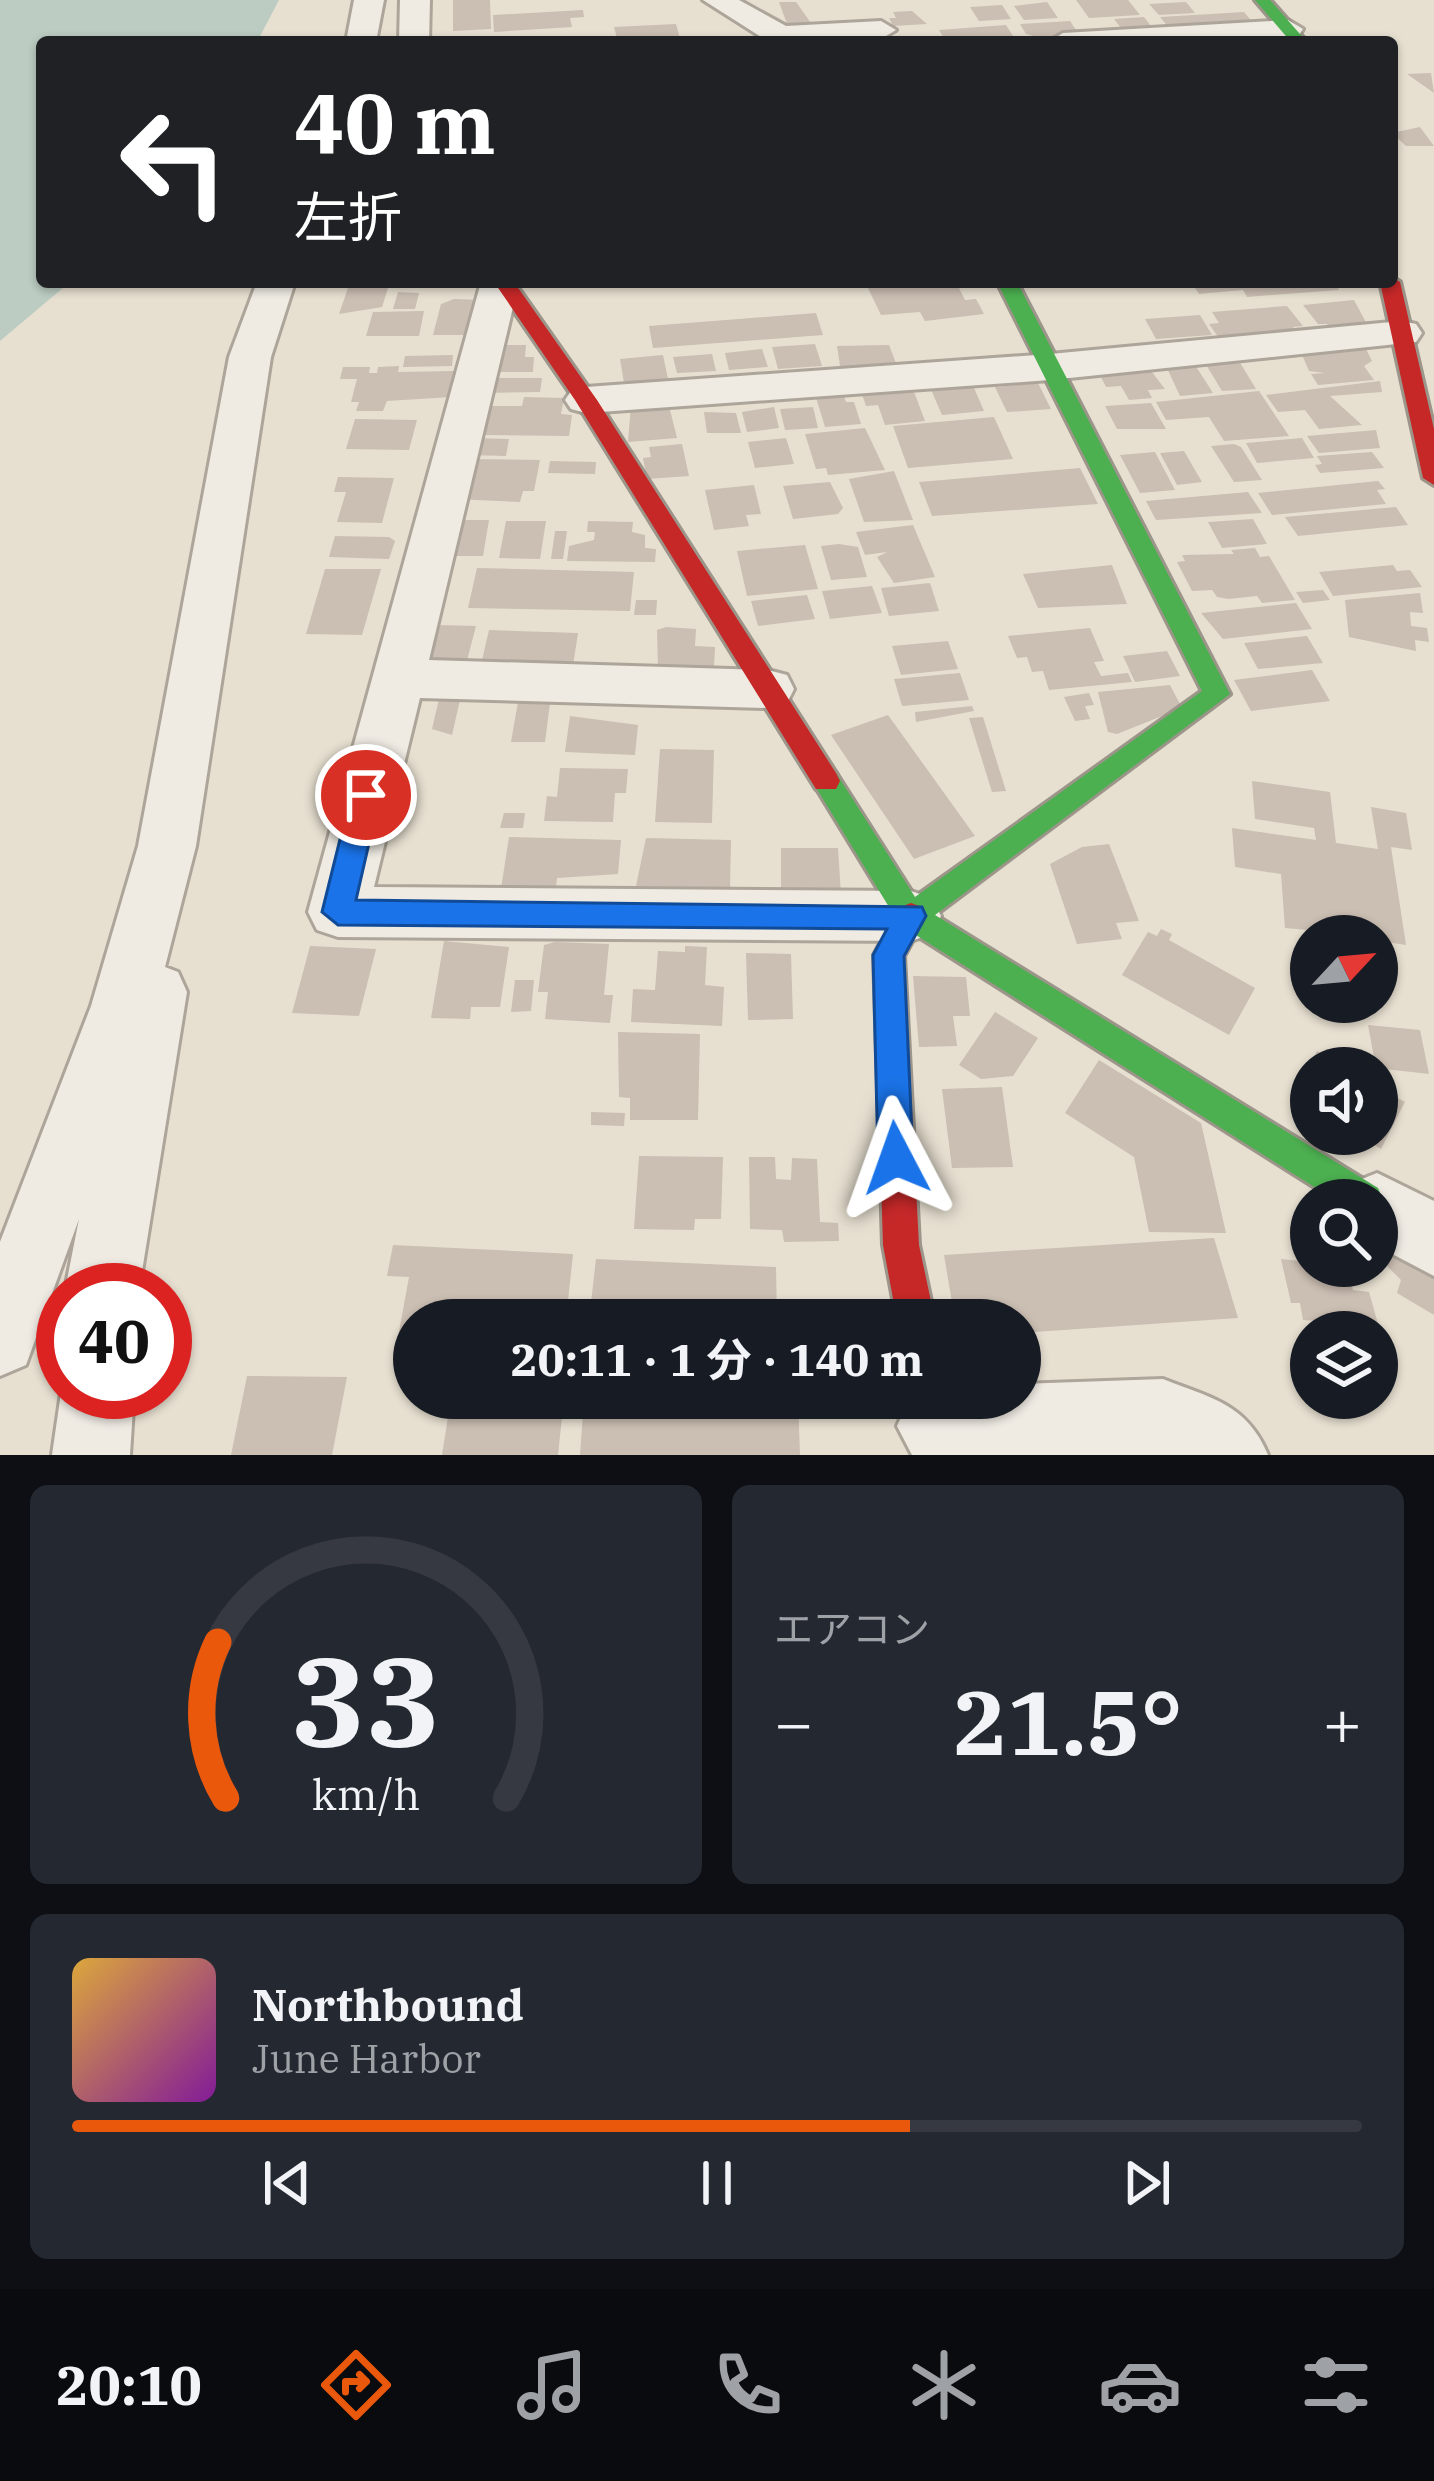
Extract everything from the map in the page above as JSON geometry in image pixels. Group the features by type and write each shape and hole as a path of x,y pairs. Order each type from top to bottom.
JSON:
{"main road":[{"path":"1262,0 1293,36"},
{"path":"506,288 586,400 911,916 1332,1179"},
{"path":"912,1299 902,1245 889,955 911,916 1217,694 1010,288"},
{"path":"1393,288 1414,337 1434,476"}],"street":[{"path":"362,36 369,0"},
{"path":"729,1 782,36 884,36 865,0"},
{"path":"414,36 417,2"},
{"path":"0,1340 123,1006 166,846 250,357 274,288"},
{"path":"500,288 394,678 338,912 911,916"},
{"path":"586,400 1414,337"},
{"path":"394,678 768,689"},
{"path":"107,1263 156,994 166,846"},
{"path":"1398,1219 1434,1240"},
{"path":"934,1426 1162,1418 1205,1435 1229,1455"},
{"path":"91,1455 93,1419"}],"shaded area":[{"path":"0,0 279,0 260,36 36,36 36,288 63,288 0,341"}],"building":[{"path":"453,0 490,0 491,29 453,31"},
{"path":"1076,0 1128,0 1140,15 1089,18"},
{"path":"779,2 796,2 811,23 787,24"},
{"path":"1047,2 1058,18 1024,20 1014,6"},
{"path":"1186,2 1195,13 1159,15 1149,4"},
{"path":"1002,5 1011,19 979,21 970,7"},
{"path":"583,10 584,17 570,18 572,27 494,32 493,15"},
{"path":"912,11 927,24 893,26 889,18 896,18 893,12"},
{"path":"1244,12 1254,24 1170,29 1160,17"},
{"path":"1144,17 1154,30 1124,32 1114,19"},
{"path":"1070,21 1080,36 1034,36 1020,24"},
{"path":"676,24 679,36 616,36 614,27"},
{"path":"1006,25 1013,36 943,36 939,30"},
{"path":"1431,73 1434,93 1407,74"},
{"path":"1420,127 1434,146 1406,146 1398,132"},
{"path":"348,288 388,288 382,307 339,314"},
{"path":"868,288 959,288 965,300 976,299 984,314 925,321 920,312 881,315"},
{"path":"1195,288 1339,290 1247,297 1243,290 1199,294"},
{"path":"398,292 419,293 415,309 393,309"},
{"path":"454,299 484,300 477,335 433,335 441,304"},
{"path":"1354,300 1369,328 1333,331 1327,324 1318,324 1303,305"},
{"path":"1287,306 1303,326 1293,327 1298,335 1221,341 1209,324 1219,323 1212,312"},
{"path":"424,311 419,336 366,336 373,312"},
{"path":"816,313 823,335 653,348 649,326"},
{"path":"1200,315 1212,335 1156,339 1145,319"},
{"path":"815,344 822,366 778,369 772,347"},
{"path":"501,345 526,345 525,357 534,357 533,372 498,372"},
{"path":"889,345 899,371 841,372 837,346"},
{"path":"1365,347 1372,361 1364,366 1374,380 1318,385 1311,374 1325,373 1309,371 1300,350"},
{"path":"762,349 768,367 729,370 725,353"},
{"path":"712,354 716,371 677,373 673,357"},
{"path":"453,355 452,366 403,367 405,356"},
{"path":"663,355 668,379 624,383 620,359"},
{"path":"1239,361 1256,389 1222,391 1205,363"},
{"path":"399,366 398,372 456,371 451,397 387,401 383,411 356,411 359,402 351,402 357,379 340,379 343,367 370,367 369,373 377,373 378,367"},
{"path":"1166,366 1197,368 1213,393 1180,396"},
{"path":"1148,367 1165,389 1148,390 1152,398 1129,400 1121,386 1106,387 1098,371"},
{"path":"488,378 542,378 540,392 485,393"},
{"path":"971,381 984,411 942,415 929,385"},
{"path":"1380,381 1382,392 1330,396 1362,425 1319,429 1305,410 1278,412 1266,395"},
{"path":"1038,383 1051,409 1007,412 995,387"},
{"path":"911,384 925,421 885,425 878,405 866,406 862,394"},
{"path":"841,388 846,402 854,402 861,424 825,427 814,391"},
{"path":"1259,391 1289,436 1224,441 1209,417 1166,420 1156,402"},
{"path":"524,397 564,398 561,414 572,415 569,436 483,435 489,406 522,406"},
{"path":"668,402 677,438 628,442 631,405"},
{"path":"1151,403 1166,429 1117,429 1105,406"},
{"path":"774,407 779,428 747,432 742,412"},
{"path":"813,407 818,428 785,430 780,409"},
{"path":"704,412 736,413 741,433 707,433"},
{"path":"994,417 1013,459 908,468 893,426"},
{"path":"355,419 417,420 409,450 346,449"},
{"path":"865,428 885,470 828,475 826,468 816,469 805,434"},
{"path":"1376,430 1380,448 1319,453 1307,436"},
{"path":"472,438 509,439 506,456 468,455"},
{"path":"786,438 794,464 755,468 748,442"},
{"path":"1302,438 1314,458 1257,463 1246,443"},
{"path":"682,444 689,476 647,479 643,458 651,457 649,447"},
{"path":"1211,446 1241,447 1262,480 1234,482"},
{"path":"1184,451 1202,482 1177,485 1160,453"},
{"path":"1155,452 1175,490 1140,493 1120,455"},
{"path":"1372,452 1384,468 1320,473 1315,465 1322,464 1317,456"},
{"path":"466,459 540,460 534,491 523,491 520,502 455,499"},
{"path":"550,461 596,462 595,474 548,473"},
{"path":"1080,468 1098,504 932,516 919,482"},
{"path":"894,471 913,520 864,522 849,479"},
{"path":"338,477 394,478 382,523 337,522 346,492 334,492"},
{"path":"1378,481 1385,489 1377,490 1386,504 1272,515 1258,493"},
{"path":"830,482 843,508 838,514 793,519 783,486"},
{"path":"754,485 761,514 746,515 749,526 714,530 705,490"},
{"path":"1248,492 1262,513 1156,520 1146,501"},
{"path":"1396,507 1408,525 1298,536 1285,517"},
{"path":"1253,519 1267,544 1222,548 1208,522"},
{"path":"450,520 489,520 483,556 443,556"},
{"path":"506,521 546,521 540,559 499,558"},
{"path":"588,521 633,522 632,532 645,535 645,548 656,549 655,562 567,561 569,546 594,540 595,532 587,532"},
{"path":"913,525 935,577 894,583 877,557 887,552 865,555 856,532"},
{"path":"555,531 567,531 563,559 551,559"},
{"path":"335,536 395,541 389,559 329,557"},
{"path":"805,545 818,589 747,596 737,551"},
{"path":"821,546 858,547 867,577 831,580"},
{"path":"1255,548 1260,557 1269,556 1295,600 1262,603 1257,596 1228,599 1217,597 1212,590 1192,591 1177,562 1185,561 1182,555 1234,554 1231,550"},
{"path":"1112,565 1127,604 1038,608 1023,574"},
{"path":"1393,565 1397,571 1410,570 1422,587 1333,596 1319,572"},
{"path":"477,568 634,572 630,611 468,608"},
{"path":"325,569 381,569 362,635 306,634"},
{"path":"930,583 939,611 889,616 881,588"},
{"path":"872,586 882,613 830,619 822,591"},
{"path":"1323,590 1330,600 1303,603 1296,592"},
{"path":"1420,593 1423,613 1410,612 1411,626 1427,628 1429,642 1415,640 1416,651 1349,637 1345,600"},
{"path":"807,595 815,619 758,626 751,601"},
{"path":"636,600 657,600 656,615 634,615"},
{"path":"1296,603 1312,629 1223,639 1201,613"},
{"path":"437,625 476,626 465,668 425,666"},
{"path":"1090,628 1104,661 1094,662 1101,676 1128,673 1132,682 1049,690 1043,671 1032,672 1027,657 1017,658 1008,636"},
{"path":"696,629 695,646 715,647 714,669 658,667 657,630"},
{"path":"489,630 578,633 572,672 480,669"},
{"path":"1307,636 1323,663 1258,669 1244,643"},
{"path":"948,641 958,669 901,675 892,646"},
{"path":"1167,651 1180,676 1135,682 1123,656"},
{"path":"1312,670 1330,701 1251,711 1234,680"},
{"path":"960,673 969,700 902,706 894,679"},
{"path":"1170,685 1182,708 1117,734 1108,732 1098,692"},
{"path":"1089,693 1094,705 1085,706 1090,719 1075,721 1064,697"},
{"path":"439,699 460,700 452,735 432,729"},
{"path":"518,702 550,703 545,742 511,742"},
{"path":"972,706 974,711 916,722 915,712"},
{"path":"888,715 975,836 914,859 831,735"},
{"path":"570,716 638,725 635,755 565,752"},
{"path":"983,717 1006,791 992,792 969,718"},
{"path":"660,749 714,750 712,823 655,822"},
{"path":"560,768 628,769 626,793 615,793 613,822 544,821 547,796 557,797"},
{"path":"1252,781 1330,792 1336,843 1378,849 1371,807 1406,813 1412,850 1391,847 1406,945 1398,944 1398,915 1290,915 1290,928 1285,928 1281,874 1235,867 1232,828 1316,840 1314,828 1255,819"},
{"path":"504,813 525,813 523,828 500,828"},
{"path":"509,837 621,840 618,874 557,878 555,896 500,895"},
{"path":"646,838 731,840 730,888 636,886"},
{"path":"1109,844 1139,921 1116,923 1122,939 1077,944 1050,864 1082,847"},
{"path":"781,848 838,848 841,895 781,894"},
{"path":"1161,929 1172,934 1169,940 1255,988 1229,1035 1122,975 1148,932 1157,936"},
{"path":"444,941 509,947 500,1007 471,1007 470,1019 431,1018"},
{"path":"609,944 604,995 613,995 610,1023 545,1019 548,992 538,992 544,945"},
{"path":"310,946 376,949 359,1016 292,1013"},
{"path":"685,946 707,947 705,985 724,987 722,1026 631,1022 633,989 655,990 658,951 685,952"},
{"path":"746,953 791,954 793,1019 748,1020"},
{"path":"913,976 966,977 970,1016 953,1016 957,1046 919,1047"},
{"path":"515,980 534,980 531,1011 511,1012"},
{"path":"995,1012 1038,1038 1013,1076 981,1079 959,1065"},
{"path":"1368,1025 1420,1030 1429,1074 1398,1070 1398,1047 1372,1047"},
{"path":"618,1032 700,1034 698,1120 630,1120 630,1098 619,1097"},
{"path":"1099,1060 1201,1123 1226,1233 1149,1232 1134,1157 1065,1113"},
{"path":"1002,1087 1013,1167 952,1168 942,1089"},
{"path":"591,1112 625,1113 624,1126 591,1125"},
{"path":"639,1156 723,1157 721,1219 695,1219 694,1230 634,1229"},
{"path":"749,1157 775,1157 776,1179 791,1180 792,1158 817,1159 820,1222 838,1223 839,1241 784,1242 782,1230 750,1229"},
{"path":"1398,1234 1434,1255 1434,1315 1397,1293 1401,1280"},
{"path":"1214,1238 1238,1318 1041,1332 1041,1299 951,1299 944,1255"},
{"path":"393,1245 573,1254 568,1299 405,1299 409,1277 387,1276"},
{"path":"596,1259 776,1267 777,1299 591,1299"},
{"path":"1281,1259 1290,1260 1290,1287 1352,1287 1369,1292 1374,1311 1301,1311 1300,1303 1291,1303"},
{"path":"247,1376 347,1377 332,1455 231,1455"},
{"path":"448,1419 562,1419 558,1455 442,1455"},
{"path":"583,1419 799,1419 800,1455 580,1455"}],"traffic: fast":[{"path":"1262,0 1294,36"},
{"path":"911,916 1217,694 1010,288"},
{"path":"826,781 911,916 1332,1179"}],"traffic: jam":[{"path":"508,288 586,400 826,781"},
{"path":"1391,288 1434,478"},
{"path":"911,916 889,955 901,1245 912,1299"}],"route":[{"path":"366,795 338,912 911,916 889,955 896,1158"}]}
